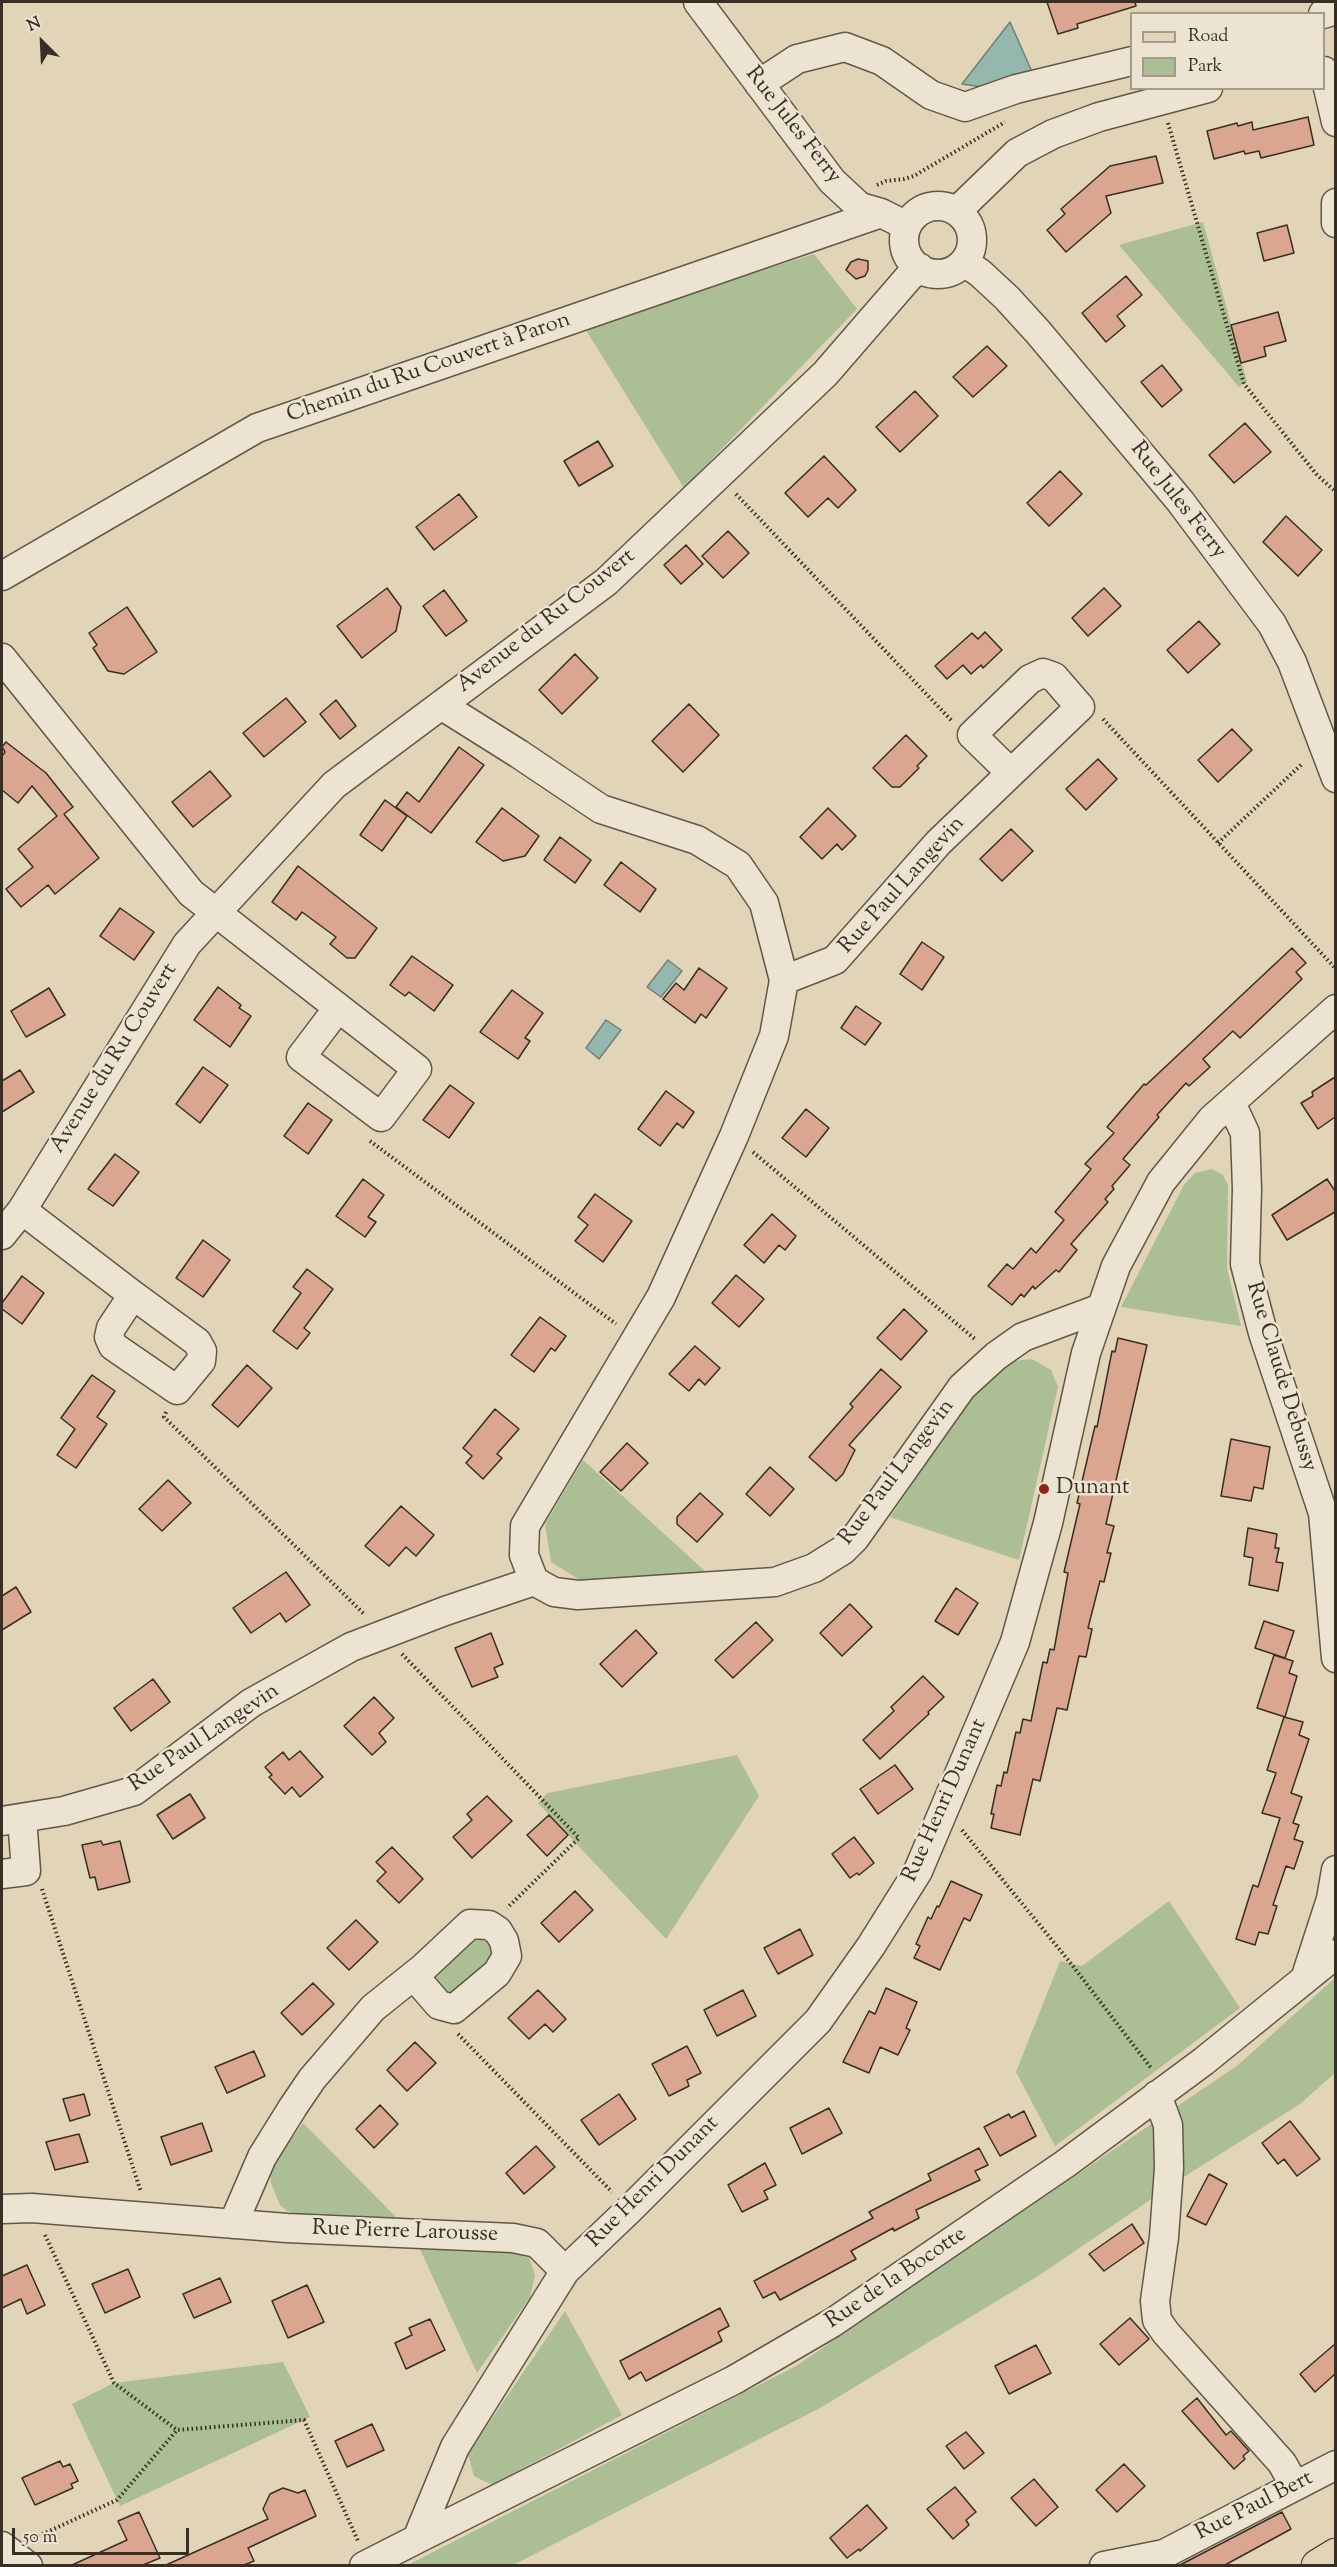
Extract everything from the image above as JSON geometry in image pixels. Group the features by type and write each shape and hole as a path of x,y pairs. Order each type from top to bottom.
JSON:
{"main road":[{"path":"1318,2565 1335,2555"}],"street":[{"name":"Rue Jules Ferry","path":"698,2 832,181 860,207 881,213 907,226"},
{"path":"759,84 797,59 845,47 882,61 931,95 965,107 1016,89 1130,61"},
{"path":"1325,80 1335,122"},
{"path":"957,211 1017,153 1053,134 1090,120 1200,90"},
{"path":"1335,203 1335,223"},
{"path":"946,206 957,211 966,219 973,241 964,262 948,273 938,274 920,268 907,254 904,235 907,226 923,209 946,206"},
{"name":"Chemin du Ru Couvert à Paron","path":"2,576 257,428 881,213"},
{"name":"Rue Jules Ferry","path":"964,262 980,273 1007,298 1067,366 1180,501 1272,624 1292,662 1335,778"},
{"name":"Avenue du Ru Couvert","path":"2,1235 22,1210 187,944 334,785 606,582 825,374 909,277 920,268"},
{"path":"2,658 191,893 417,1069 381,1117 301,1057 338,1008"},
{"path":"441,705 601,809 697,840 738,865 764,903 784,980 774,1036 734,1136 661,1297 525,1526 524,1555 534,1581"},
{"name":"Rue Paul Langevin","path":"784,980 836,960 938,843 1011,773"},
{"name":"Rue Henri Dunant","path":"417,2539 455,2447 565,2271 818,2021 871,1946 918,1871 1015,1642 1048,1523 1086,1353 1116,1266 1161,1182 1212,1119 1335,1009"},
{"name":"Rue Claude Debussy","path":"1231,1103 1245,1133 1247,1189 1245,1264 1263,1334 1323,1513 1331,1545 1335,1658"},
{"path":"22,1210 197,1342 202,1351 201,1361 177,1390 113,1346 109,1337 111,1328 133,1295"},
{"name":"Rue Paul Langevin","path":"12,1819 64,1811 134,1791 251,1703 351,1647 391,1642 534,1581 554,1592 578,1595 775,1582 814,1568 843,1550 855,1538 962,1387 996,1356 1023,1336 1101,1308"},
{"path":"12,1819 14,1873"},
{"path":"1305,1979 1331,1899 1335,1870"},
{"path":"233,2224 261,2157 312,2079 373,2008 414,1976 470,1924 489,1925 498,1931 504,1941 507,1956 497,1973 454,2009 439,2005 414,1976"},
{"name":"Rue de la Bocotte","path":"417,2539 734,2380 832,2323 942,2250 1204,2061 1335,1954"},
{"path":"1162,2091 1168,2125 1169,2168 1164,2237 1155,2301 1158,2320 1166,2333 1282,2463 1295,2486"},
{"name":"Rue Pierre Larousse","path":"2,2209 32,2208 233,2224 513,2238 537,2243 565,2271"},
{"name":"Rue Paul Bert","path":"1104,2565 1160,2560 1335,2465"},
{"path":"364,2565 417,2539"}],"path":[{"path":"1161,100 1244,384 1317,475 1335,492"},
{"path":"718,475 935,704"},
{"path":"1118,734 1335,969"},
{"path":"1218,843 1322,745"},
{"path":"381,1117 369,1141 636,1339"},
{"path":"734,1136 996,1356"},
{"path":"177,1390 164,1417 391,1642 579,1838 489,1925"},
{"path":"944,1809 1069,1961 1162,2091"},
{"path":"14,1873 39,1880 149,2217"},
{"path":"454,2009 452,2028 630,2209"},
{"path":"32,2208 114,2383 177,2430 304,2420 348,2518"},
{"path":"13,2554 117,2500 177,2430"}],"green space":[{"path":"1203,222 1247,382 1239,387 1119,245"},
{"path":"814,254 857,309 684,488 584,327"},
{"path":"1212,1169 1223,1175 1228,1185 1227,1268 1241,1326 1121,1307 1184,1185 1195,1173"},
{"path":"1032,1359 1051,1370 1058,1387 1019,1560 890,1517 970,1398 1013,1361"},
{"path":"583,1460 706,1572 583,1582 551,1562 545,1524"},
{"path":"737,1755 759,1796 666,1939 538,1803 548,1793"},
{"path":"1169,1901 1240,2008 1055,2146 1016,2072 1060,1961 1082,1966"},
{"path":"471,1936 488,1938 498,1954 455,1995 445,1993 438,1987 435,1978 436,1969"},
{"path":"1335,1978 1335,2073 1300,2104 1190,2173 1038,2276 820,2408 513,2565 406,2566 796,2366 1238,2065"},
{"path":"303,2123 395,2216 394,2221 299,2216 280,2205 271,2183 270,2169"},
{"path":"419,2247 504,2249 529,2258 535,2275 530,2297 477,2373"},
{"path":"565,2311 622,2415 492,2485 474,2476 468,2454"},
{"path":"283,2362 310,2417 120,2506 72,2404 114,2383"}],"water":[{"path":"1010,22 1033,74 996,89 962,84"},
{"path":"668,960 682,971 661,997 647,987"},
{"path":"606,1020 621,1030 599,1059 586,1048"}],"building":[{"path":"1047,2 1135,2 1136,6 1077,24 1078,28 1058,34"},
{"path":"1308,117 1314,145 1261,158 1259,151 1245,154 1244,151 1214,159 1207,131 1237,123 1238,126 1252,122 1253,130"},
{"path":"1156,156 1163,183 1106,196 1111,213 1066,252 1047,230 1065,214 1061,209 1110,166"},
{"path":"1287,225 1294,253 1264,261 1257,233"},
{"path":"858,259 868,261 868,270 865,276 856,279 846,270 851,262"},
{"path":"1126,276 1142,295 1117,316 1125,326 1106,342 1082,313"},
{"path":"1278,312 1286,341 1264,347 1266,356 1241,363 1231,325"},
{"path":"987,346 1007,366 973,397 953,377"},
{"path":"1162,365 1182,390 1162,407 1141,382"},
{"path":"915,391 938,416 900,452 876,427"},
{"path":"1245,423 1271,452 1234,483 1209,455"},
{"path":"598,441 613,466 579,486 564,461"},
{"path":"824,456 856,490 838,508 828,498 808,517 785,493"},
{"path":"1060,471 1082,494 1049,526 1027,503"},
{"path":"459,494 477,517 434,550 416,527"},
{"path":"1286,516 1322,550 1298,576 1263,542"},
{"path":"728,531 749,553 723,578 702,556"},
{"path":"686,545 703,564 681,584 664,565"},
{"path":"387,588 401,607 396,631 362,658 337,626"},
{"path":"1104,588 1121,606 1088,636 1072,618"},
{"path":"444,590 467,621 446,636 423,606"},
{"path":"127,607 157,652 124,674 108,671 93,648 97,645 89,633"},
{"path":"1199,621 1220,644 1188,673 1167,650"},
{"path":"985,632 1002,650 983,668 981,665 971,674 963,665 947,679 935,666 972,633 978,639"},
{"path":"575,654 598,678 562,714 539,690"},
{"path":"286,698 306,722 264,757 243,733"},
{"path":"336,700 356,726 340,739 320,714"},
{"path":"689,704 719,735 683,772 652,741"},
{"path":"1232,729 1252,750 1218,782 1198,760"},
{"path":"906,735 927,756 917,766 919,768 900,787 892,787 873,768"},
{"path":"6,742 46,773 73,807 64,814 99,858 55,894 48,885 21,907 6,889 33,867 18,849 57,816 32,786 18,803 2,790 2,756 5,752 2,747"},
{"path":"459,747 484,765 431,833 396,807 407,792 419,802"},
{"path":"1098,759 1117,779 1086,810 1066,789"},
{"path":"210,771 231,796 193,827 172,802"},
{"path":"385,800 407,816 382,851 360,835"},
{"path":"502,808 539,836 525,856 503,861 476,842"},
{"path":"828,808 856,836 842,850 837,844 822,859 800,837"},
{"path":"1011,829 1033,851 1002,881 980,859"},
{"path":"560,837 591,860 575,883 544,860"},
{"path":"621,862 656,889 640,912 604,885"},
{"path":"298,866 377,928 355,958 347,958 330,944 336,937 302,912 296,920 272,902"},
{"path":"120,908 154,932 134,960 100,936"},
{"path":"922,942 944,957 922,990 900,974"},
{"path":"1292,948 1306,963 1296,972 1302,979 1240,1038 1233,1031 1203,1059 1210,1067 1189,1086 1186,1083 1157,1115 1159,1117 1123,1159 1130,1165 1112,1186 1114,1189 1105,1199 1108,1202 1071,1244 1077,1250 1059,1272 1056,1270 1035,1289 1033,1286 1024,1297 1021,1294 1012,1305 988,1286 1007,1264 1013,1269 1031,1248 1036,1253 1064,1220 1055,1212 1091,1169 1085,1164 1114,1133 1107,1127 1144,1084 1146,1085"},
{"path":"412,956 453,985 434,1011 409,992 405,996 390,985"},
{"path":"699,968 727,988 706,1018 701,1014 695,1023 663,999 676,983 684,990"},
{"path":"218,987 241,1005 239,1008 251,1016 230,1047 194,1020"},
{"path":"49,988 65,1015 26,1037 11,1011"},
{"path":"512,990 543,1013 525,1038 530,1041 518,1059 480,1032"},
{"path":"856,1006 881,1023 865,1045 841,1028"},
{"path":"203,1067 228,1085 200,1123 176,1104"},
{"path":"20,1070 34,1092 2,1112 2,1081"},
{"path":"1335,1077 1335,1117 1318,1129 1301,1103 1313,1096 1312,1092"},
{"path":"450,1085 474,1103 449,1138 423,1120"},
{"path":"666,1091 694,1112 683,1128 677,1123 660,1146 638,1129"},
{"path":"308,1103 332,1120 308,1154 284,1136"},
{"path":"806,1109 829,1128 806,1157 782,1138"},
{"path":"115,1154 139,1172 113,1206 88,1189"},
{"path":"363,1179 384,1195 368,1217 376,1222 365,1237 336,1216"},
{"path":"1327,1179 1335,1191 1335,1212 1287,1240 1272,1215"},
{"path":"595,1194 632,1221 603,1262 575,1241 588,1225 578,1217"},
{"path":"772,1214 796,1236 785,1250 779,1245 764,1263 744,1245"},
{"path":"203,1240 230,1260 203,1297 176,1278"},
{"path":"307,1269 333,1289 304,1328 310,1333 297,1349 273,1331 301,1293 293,1287"},
{"path":"736,1275 764,1299 739,1327 712,1303"},
{"path":"22,1276 44,1293 22,1324 2,1309 2,1303"},
{"path":"904,1309 927,1331 901,1360 877,1338"},
{"path":"540,1317 566,1336 555,1351 551,1348 534,1372 511,1355"},
{"path":"1118,1338 1147,1345 1106,1524 1114,1526 1107,1553 1111,1553 1104,1582 1100,1581 1088,1628 1092,1629 1086,1657 1079,1656 1067,1710 1057,1708 1040,1781 1033,1779 1020,1835 991,1828 994,1814 991,1814 997,1785 1001,1786 1004,1772 1007,1773 1016,1732 1020,1733 1023,1719 1031,1721 1043,1662 1047,1663 1050,1649 1054,1650 1068,1573 1064,1572 1080,1504 1077,1503 1095,1426 1097,1427 1112,1351 1115,1352"},
{"path":"695,1346 720,1368 705,1385 699,1379 689,1391 669,1374"},
{"path":"247,1365 272,1388 238,1427 212,1405"},
{"path":"881,1369 901,1387 849,1445 855,1450 843,1474 836,1481 809,1457 853,1407 850,1404"},
{"path":"92,1375 115,1391 97,1417 107,1424 76,1468 57,1455 75,1429 61,1418"},
{"path":"495,1409 519,1429 497,1454 502,1458 483,1479 466,1463 472,1456 463,1448"},
{"path":"1231,1439 1270,1447 1263,1489 1254,1487 1251,1501 1221,1496"},
{"path":"627,1443 648,1463 621,1491 600,1472"},
{"path":"770,1467 794,1489 770,1516 746,1494"},
{"path":"168,1480 191,1503 162,1531 139,1509"},
{"path":"700,1493 723,1514 697,1542 677,1524 677,1517"},
{"path":"401,1506 434,1535 416,1556 406,1547 389,1566 365,1546"},
{"path":"1248,1528 1277,1534 1275,1548 1279,1548 1276,1562 1283,1563 1278,1591 1249,1585 1253,1558 1244,1556"},
{"path":"286,1572 310,1605 286,1622 280,1613 251,1633 233,1608"},
{"path":"16,1587 31,1612 2,1630 2,1596"},
{"path":"956,1588 978,1603 958,1635 935,1621"},
{"path":"850,1604 872,1627 842,1656 820,1633"},
{"path":"1264,1621 1294,1631 1285,1658 1255,1648"},
{"path":"756,1622 773,1640 733,1678 715,1660"},
{"path":"636,1630 657,1653 622,1687 600,1664"},
{"path":"491,1633 503,1664 494,1668 498,1677 472,1687 455,1648"},
{"path":"1274,1655 1293,1661 1289,1673 1297,1676 1285,1717 1257,1708"},
{"path":"923,1676 944,1697 880,1759 863,1740 894,1711 891,1707"},
{"path":"153,1679 170,1702 131,1731 114,1708"},
{"path":"374,1697 394,1718 379,1733 386,1742 372,1755 344,1726"},
{"path":"1284,1717 1303,1722 1299,1735 1309,1739 1291,1793 1302,1797 1293,1823 1299,1825 1294,1839 1303,1842 1294,1869 1286,1866 1273,1905 1277,1906 1268,1934 1259,1932 1255,1945 1236,1939 1253,1885 1258,1887 1280,1818 1262,1813 1276,1773 1267,1770"},
{"path":"300,1751 323,1777 300,1797 292,1787 285,1794 269,1777 272,1775 265,1767 283,1752 289,1760"},
{"path":"895,1765 913,1789 878,1814 860,1789"},
{"path":"190,1794 205,1818 173,1839 157,1815"},
{"path":"487,1796 512,1821 472,1858 453,1837 472,1820 467,1814"},
{"path":"549,1815 568,1835 547,1856 527,1835"},
{"path":"854,1837 874,1863 859,1875 857,1873 850,1878 832,1854"},
{"path":"101,1841 103,1845 120,1841 130,1882 98,1890 95,1877 90,1878 82,1845"},
{"path":"392,1847 423,1879 399,1903 377,1881 386,1872 376,1862"},
{"path":"951,1881 982,1895 970,1921 964,1918 940,1970 914,1958 920,1946 916,1944 928,1917 931,1919 937,1906 939,1907"},
{"path":"575,1891 593,1910 559,1942 541,1923"},
{"path":"356,1920 378,1942 349,1970 327,1948"},
{"path":"800,1929 813,1955 778,1974 764,1948"},
{"path":"313,1983 334,2004 302,2035 281,2013"},
{"path":"886,1988 917,2002 906,2028 910,2030 898,2055 880,2047 869,2073 843,2062 869,2011 875,2014"},
{"path":"538,1990 566,2019 553,2032 545,2024 529,2039 508,2018"},
{"path":"743,1990 756,2016 717,2036 704,2010"},
{"path":"415,2042 436,2063 407,2091 387,2070"},
{"path":"687,2046 701,2073 687,2080 689,2086 669,2096 652,2064"},
{"path":"254,2051 265,2076 227,2093 215,2067"},
{"path":"84,2094 90,2115 70,2121 63,2099"},
{"path":"619,2094 636,2119 599,2145 581,2120"},
{"path":"380,2105 398,2124 374,2148 356,2129"},
{"path":"829,2108 842,2133 802,2154 790,2128"},
{"path":"1024,2111 1036,2136 1000,2156 984,2127 1009,2114 1011,2118"},
{"path":"1290,2121 1320,2159 1297,2176 1284,2159 1278,2164 1262,2143"},
{"path":"202,2123 212,2151 171,2165 161,2137"},
{"path":"79,2134 88,2162 55,2170 46,2142"},
{"path":"536,2146 555,2167 524,2194 506,2173"},
{"path":"979,2148 988,2165 975,2171 980,2180 916,2210 919,2218 894,2231 893,2228 851,2251 856,2259 780,2300 775,2292 763,2298 754,2281 873,2218 869,2212 931,2180 928,2174"},
{"path":"765,2163 776,2185 764,2191 768,2199 742,2212 728,2185"},
{"path":"1209,2174 1227,2184 1206,2225 1187,2216"},
{"path":"1132,2224 1144,2243 1104,2271 1089,2254"},
{"path":"27,2265 45,2305 27,2314 21,2299 2,2308 2,2276"},
{"path":"128,2269 140,2297 105,2313 92,2284"},
{"path":"220,2278 231,2302 194,2318 183,2294"},
{"path":"307,2285 324,2322 288,2338 272,2301"},
{"path":"720,2308 729,2326 718,2332 722,2341 646,2381 641,2372 629,2379 620,2361"},
{"path":"1130,2318 1149,2339 1119,2365 1100,2344"},
{"path":"430,2319 445,2350 406,2369 395,2343 412,2335 409,2328"},
{"path":"1335,2344 1335,2374 1315,2392 1300,2374"},
{"path":"1036,2345 1051,2373 1009,2394 995,2366"},
{"path":"1197,2398 1226,2435 1231,2431 1249,2451 1243,2456 1245,2459 1234,2469 1182,2411"},
{"path":"372,2424 384,2450 347,2467 335,2441"},
{"path":"966,2432 984,2453 964,2469 946,2446"},
{"path":"60,2461 63,2467 70,2464 78,2481 71,2484 73,2488 35,2505 22,2478"},
{"path":"1124,2464 1145,2486 1117,2512 1096,2490"},
{"path":"1034,2479 1058,2507 1036,2526 1011,2498"},
{"path":"955,2487 976,2512 966,2520 969,2525 953,2539 927,2509"},
{"path":"283,2488 298,2493 305,2490 316,2516 248,2548 254,2561 244,2565 166,2565 268,2519 263,2509 270,2494"},
{"path":"867,2505 887,2528 860,2551 859,2549 847,2558 830,2538"},
{"path":"139,2512 160,2558 143,2565 72,2565 127,2540 118,2521"},
{"path":"1282,2512 1291,2529 1225,2565 1180,2565"}],"place":[{"name":"Dunant","path":"1044,1489"}]}
